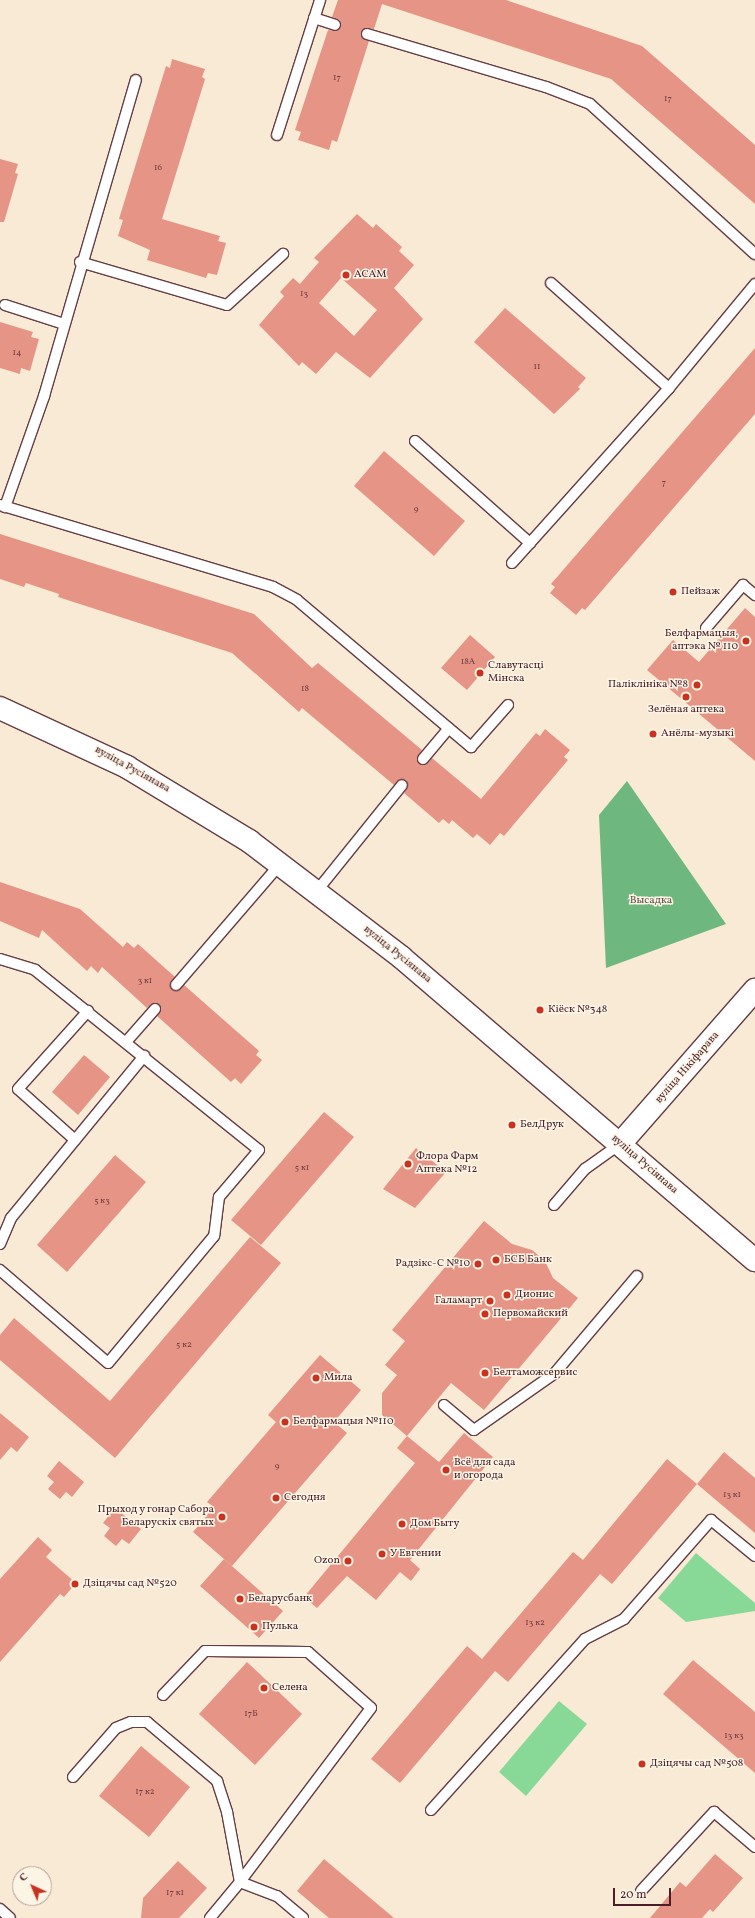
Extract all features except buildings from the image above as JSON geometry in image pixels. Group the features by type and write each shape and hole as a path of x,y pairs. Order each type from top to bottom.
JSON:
{"main road":[{"name":"вуліца Русіянава","path":"0,708 127,767 209,815 280,864 401,957 755,1260"},
{"name":"вуліца Нікіфарава","path":"620,1144 755,990"}],"lane":[{"path":"277,135 320,0"},
{"path":"314,18 335,25"},
{"path":"367,34 546,87 590,104 755,254"},
{"path":"136,80 80,262 64,324 3,506 260,581 297,600 471,746 508,705"},
{"path":"80,262 227,305 283,254"},
{"path":"551,283 669,388"},
{"path":"512,563 669,388 755,284"},
{"path":"5,305 64,324"},
{"path":"415,441 530,543"},
{"path":"706,628 743,584 755,595"},
{"path":"423,759 449,728"},
{"path":"316,892 402,785"},
{"path":"176,985 280,864"},
{"path":"0,959 36,970 259,1150 219,1197 214,1236 108,1363 0,1270"},
{"path":"126,1042 155,1009"},
{"path":"75,1140 18,1089 88,1011"},
{"path":"0,1244 11,1218 144,1056"},
{"path":"554,1205 585,1169 620,1144"},
{"path":"444,1405 474,1430 555,1374 637,1276"},
{"path":"431,1810 585,1639 624,1619 711,1520 755,1556"},
{"path":"163,1695 205,1651 308,1652 371,1708 240,1882 210,1918"},
{"path":"73,1777 116,1728 130,1722 147,1722 217,1780 227,1810 240,1882"},
{"path":"641,1891 714,1812 755,1847"},
{"path":"240,1882 277,1896 303,1918"},
{"path":"0,1909 10,1918"}],"green space":[{"name":"Высадка","path":"627,781 726,924 606,968 599,815"},
{"path":"696,1553 755,1603 755,1611 686,1622 658,1598"},
{"path":"559,1701 587,1724 526,1796 499,1772"}],"place":[{"name":"АСАМ","path":"346,275"},
{"name":"Пейзаж","path":"673,592"},
{"name":"Белфармацыя, аптэка № 110","path":"746,641"},
{"name":"Славутасці Мінска","path":"480,673"},
{"name":"Паліклініка №8","path":"697,685"},
{"name":"Зелёная аптека","path":"686,697"},
{"name":"Анёлы-музыкі","path":"653,734"},
{"name":"Кіёск №348","path":"540,1010"},
{"name":"БелДрук","path":"512,1125"},
{"name":"Флора Фарм Аптека №12","path":"408,1164"},
{"name":"БСБ Банк","path":"496,1260"},
{"name":"Радзікс-С №10","path":"478,1264"},
{"name":"Дионис","path":"507,1295"},
{"name":"Галамарт","path":"490,1301"},
{"name":"Первомайский","path":"485,1314"},
{"name":"Белтаможсервис","path":"485,1373"},
{"name":"Мила","path":"316,1378"},
{"name":"Белфармацыя №110","path":"285,1422"},
{"name":"Всё для сада и огорода","path":"446,1470"},
{"name":"Сегодня","path":"276,1498"},
{"name":"Прыход у гонар Сабора Беларускіх святых","path":"222,1517"},
{"name":"Дом Быту","path":"402,1524"},
{"name":"У Евгении","path":"382,1554"},
{"name":"Ozon","path":"348,1561"},
{"name":"Дзіцячы сад №520","path":"75,1584"},
{"name":"Беларусбанк","path":"240,1599"},
{"name":"Пулька","path":"254,1627"},
{"name":"Селена","path":"264,1688"},
{"name":"Дзіцячы сад №508","path":"642,1764"}]}
